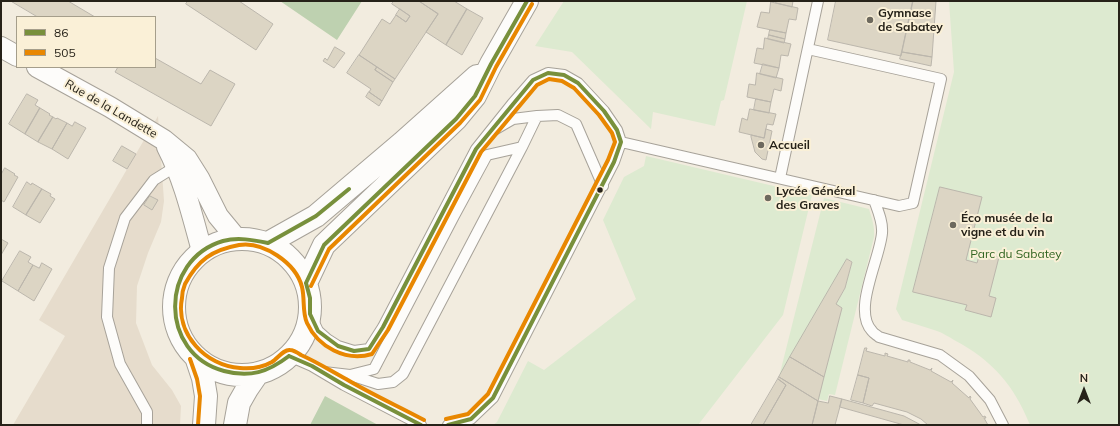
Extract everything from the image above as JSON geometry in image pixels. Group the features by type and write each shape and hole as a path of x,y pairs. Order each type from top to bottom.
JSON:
{"main road":[{"path":"306,283 324,245 456,119 475,96 491,64 527,1"},
{"path":"268,243 316,216 402,144 491,64"},
{"path":"237,239 252,239 268,243 284,253 297,266 306,283 310,298 310,314 307,330 300,344 289,356 275,367 258,373 236,375 215,370 196,357 183,342 176,323 174,303 178,283 188,266 202,251 218,242 237,239"},
{"path":"196,357 203,378 206,396 204,425"},
{"path":"235,425 239,403 258,373"}],"street":[{"path":"1,47 16,55"},
{"name":"Rue de la Landette","path":"40,68 110,107 164,140 182,162 199,178 218,216 237,239"},
{"path":"182,162 187,196 202,251"}],"lane":[{"path":"780,178 818,1"},
{"path":"621,142 899,206 913,202 941,79 808,49"},
{"path":"310,314 318,331 338,346 354,351 369,349 476,149 512,104 534,80 548,73 564,75 578,83 604,111 617,130 621,142 614,162 493,398 469,422 448,425"},
{"path":"489,133 513,119 558,115 576,124 603,186"},
{"path":"324,372 350,375 378,384 393,382 403,374 537,116"},
{"path":"350,375 374,369 487,155 522,147"},
{"path":"147,425 147,412 120,364 107,317 109,268 125,218 154,180 182,162"},
{"path":"874,200 881,219 882,233 865,302 867,323 871,331 879,337 940,355 969,376 990,400 1003,425"},
{"path":"289,356 324,372 344,385 421,425"}],"shaded area":[{"path":"158,116 164,201 161,222 148,253 137,286 136,323 152,365 172,390 181,406 180,425 13,425 65,336 39,320"}],"green space":[{"path":"280,1 362,1 337,40"},
{"path":"564,1 747,1 724,100 721,101 715,126 653,112 651,129 572,52 535,46"},
{"name":"Parc du Sabatey","path":"949,1 1119,1 1119,425 1030,425 1017,398 991,365 968,348 944,334 902,320 896,309 954,72"},
{"path":"646,156 812,195 783,315 698,425 493,425 497,422 528,361 544,370 636,299 603,220 624,177 644,166"},
{"path":"824,198 869,209 874,233 835,395 829,394 827,401 818,399 836,304 845,288 852,262 848,259 779,377"},
{"path":"325,396 378,425 310,425"}],"building":[{"path":"11,1 68,1 93,16 36,16"},
{"path":"188,1 239,1 273,24 256,50 186,4"},
{"path":"394,1 419,1 438,14 395,79 359,55 382,19 390,24 396,15 406,22 410,16 392,4"},
{"path":"419,1 454,1 467,9 446,45 426,32 438,14"},
{"path":"776,1 793,1 792,7 776,3"},
{"name":"Gymnase de Sabatey","path":"836,1 913,1 901,56 828,40"},
{"path":"913,1 936,1 932,57 902,52"},
{"path":"771,2 798,8 796,20 789,19 786,33 757,27 761,12 769,13"},
{"path":"400,9 410,16 406,22 396,15"},
{"path":"467,9 483,18 462,55 446,45"},
{"path":"770,30 786,33 785,39 769,35"},
{"path":"769,35 785,39 784,43 768,39"},
{"path":"765,38 791,44 788,56 781,55 779,68 754,63 757,48 763,49"},
{"path":"335,47 345,53 334,68 323,61 325,58 327,60"},
{"path":"902,52 932,57 931,66 900,59"},
{"path":"359,55 377,67 375,70 393,82 382,101 369,92 371,89 347,73"},
{"path":"156,59 201,84 210,70 235,84 211,126 115,72 117,68 156,68"},
{"path":"763,64 779,68 776,78 760,74"},
{"path":"377,67 395,79 393,82 375,70"},
{"path":"757,73 783,79 781,91 774,89 771,102 747,97 749,84 755,85"},
{"path":"369,92 382,101 379,106 366,97"},
{"path":"27,94 38,100 35,105 40,108 25,134 9,124"},
{"path":"756,99 771,102 769,113 754,110"},
{"path":"40,108 53,117 38,142 25,134"},
{"path":"750,109 776,114 773,125 767,124 764,138 739,132 742,118 747,120"},
{"path":"53,117 67,123 52,149 38,142"},
{"path":"75,122 86,128 68,159 52,149 67,123 72,126"},
{"name":"Accueil","path":"766,129 772,131 766,160 762,159 755,152 751,135 764,138"},
{"path":"122,146 136,154 127,169 113,161"},
{"path":"5,168 18,177 4,202 1,200 1,175"},
{"path":"27,182 31,185 32,183 42,189 26,215 13,207"},
{"name":"Éco musée de la vigne et du vin","path":"940,187 982,197 966,260 977,263 980,253 999,257 989,296 996,298 991,317 965,310 967,305 913,292"},
{"path":"42,189 51,194 50,196 55,199 40,223 26,215"},
{"path":"150,196 158,200 152,210 144,205"},
{"path":"1,239 8,243 1,255"},
{"path":"20,251 31,257 28,262 33,265 18,291 2,281"},
{"path":"847,259 852,262 845,288 836,304 842,308 824,377 790,357"},
{"path":"42,263 52,269 34,301 18,291 33,265 39,268"},
{"path":"865,348 867,348 866,351 885,356 885,353 888,354 887,356 908,362 908,360 910,360 910,362 930,370 932,368 931,371 951,382 953,380 952,383 969,398 970,396 971,397 970,399 983,417 985,416 986,418 984,418 988,425 928,425 921,419 907,412 874,403 872,406 863,403 869,378 858,375"},
{"path":"790,357 824,377 818,401 779,377"},
{"path":"858,375 869,378 863,403 851,400"},
{"path":"779,377 818,401 812,425 763,425 786,385 778,379"},
{"path":"778,379 786,385 763,425 751,425"},
{"path":"830,396 842,399 835,425 812,425 818,401 828,403"},
{"path":"842,399 904,416 921,425 904,425 840,407"}],"transit line":[{"name":"86","path":"306,283 324,245 456,119 475,96 491,64 527,1"},
{"name":"505","path":"311,286 329,249 460,123 480,100 496,67 532,4"},
{"name":"86","path":"306,283 310,298 310,314 318,331 338,346 354,351 369,349 383,327 476,149 533,80 548,73 564,75 578,83 604,111 617,130 621,142 614,162 493,398 471,419 448,425"},
{"name":"505","path":"424,420 365,390 293,350 285,351 274,361 268,364 253,368 227,366 216,361 196,346 188,335 183,324 181,311 182,293 185,284 195,268 213,253 239,245 258,246 268,250 286,262 299,278 303,292 305,319 312,332 318,339 334,350 343,354 352,356 372,354 388,330 481,152 537,85 549,79 562,81 574,88 599,115 612,133 615,142 608,160 488,394 468,414 446,419"},
{"name":"86","path":"268,243 316,216 349,189"},
{"name":"86","path":"268,243 246,239 234,239 223,241 202,251 187,267 178,286 175,307 178,327 187,346 203,361 224,371 250,374 266,370 289,356"},
{"name":"86","path":"289,356 312,366 344,385 421,425"},
{"name":"505","path":"190,359 197,379 200,396 198,425"}],"place":[{"name":"Gymnase de Sabatey","path":"870,20"},
{"name":"Accueil","path":"761,145"},
{"name":"Lycée Général des Graves","path":"768,198"},
{"name":"Éco musée de la vigne et du vin","path":"953,225"}]}
